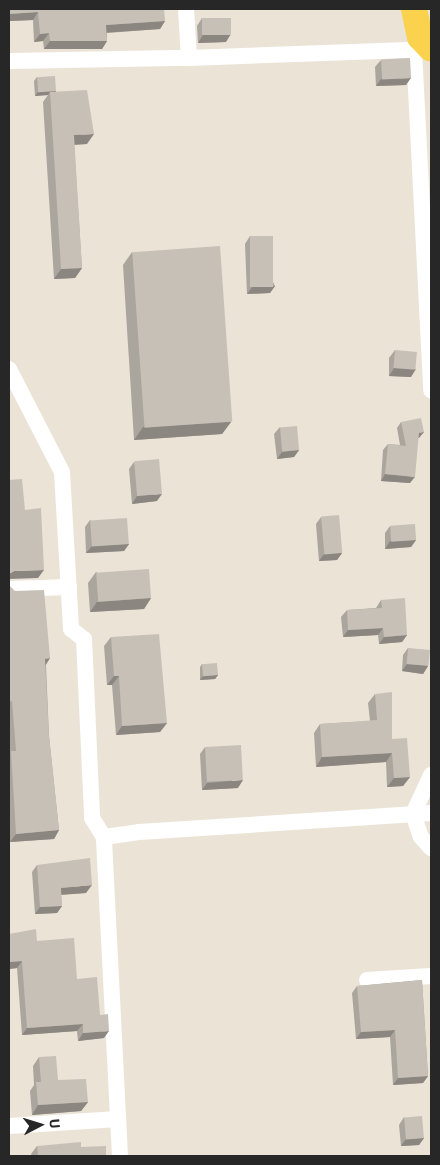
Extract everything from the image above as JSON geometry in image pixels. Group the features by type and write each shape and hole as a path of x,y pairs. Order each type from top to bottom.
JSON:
{"main road":[{"path":"414,9 420,37 425,49"}],"street":[{"path":"186,9 188,58"},
{"path":"9,61 188,58 425,49 431,391"},
{"path":"9,368 62,472 71,629 84,639 92,818 104,837 120,1156"},
{"path":"9,589 69,587"},
{"path":"431,775 413,814 421,837 431,848"},
{"path":"104,837 431,813"},
{"path":"367,980 431,976"},
{"path":"9,1126 118,1119"}],"building":[{"path":"9,9 164,9 165,21 106,25 107,41 50,41 49,33 40,34 38,12 9,14"},
{"path":"202,18 231,18 231,35 202,35"},
{"path":"410,58 411,78 382,79 381,60"},
{"path":"55,76 56,91 38,92 37,77"},
{"path":"87,90 94,134 74,135 82,268 61,269 50,92"},
{"path":"250,236 273,236 273,287 250,287"},
{"path":"220,246 232,422 144,428 132,252"},
{"path":"395,350 417,352 415,370 393,368"},
{"path":"421,418 424,432 419,433 415,477 385,474 388,444 406,446 401,422"},
{"path":"297,426 299,450 282,451 280,427"},
{"path":"159,459 162,494 137,496 134,461"},
{"path":"22,479 25,510 41,508 44,570 14,571 9,574 9,480"},
{"path":"339,515 342,553 324,554 321,517"},
{"path":"127,518 129,544 92,547 90,521"},
{"path":"415,524 416,540 391,542 390,526"},
{"path":"149,569 151,598 98,602 96,573"},
{"path":"9,585 15,591 44,590 50,658 45,659 49,736 59,830 16,834 11,751 16,751 12,701 9,702"},
{"path":"405,598 407,635 384,637 383,628 348,630 347,610 382,608 381,600"},
{"path":"159,634 167,723 122,726 119,676 114,676 111,637"},
{"path":"408,648 430,650 429,666 407,664"},
{"path":"217,663 218,675 203,676 202,664"},
{"path":"392,692 392,739 407,738 410,777 394,778 392,753 322,757 320,724 377,720 375,694"},
{"path":"241,745 243,780 207,782 205,747"},
{"path":"90,858 92,885 61,888 62,906 40,907 37,865"},
{"path":"36,929 37,941 74,938 77,979 97,977 100,1015 108,1014 109,1031 83,1033 83,1024 27,1028 22,961 9,962 9,934"},
{"path":"422,980 428,1076 398,1078 395,1030 361,1032 357,986"},
{"path":"56,1056 58,1080 86,1079 88,1102 38,1105 36,1082 41,1082 39,1057"},
{"path":"422,1116 424,1138 406,1139 404,1118"},
{"path":"81,1142 81,1147 106,1146 106,1156 38,1156 37,1146"}]}
